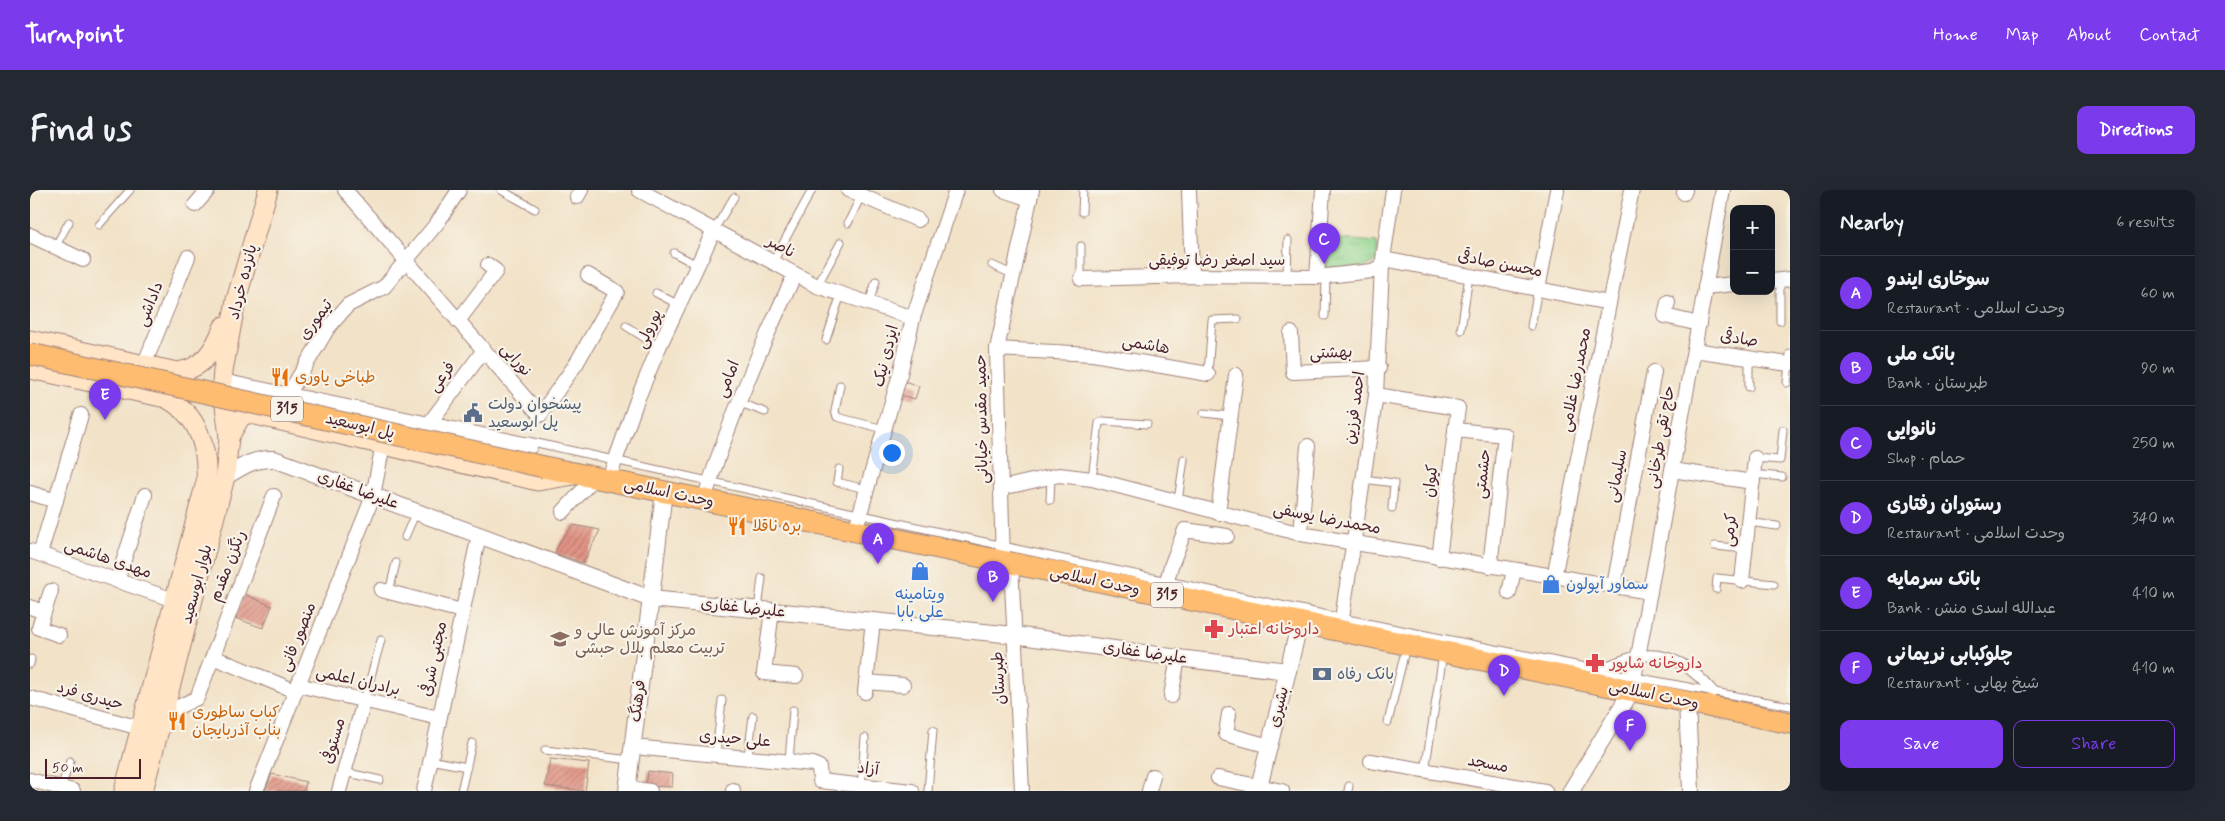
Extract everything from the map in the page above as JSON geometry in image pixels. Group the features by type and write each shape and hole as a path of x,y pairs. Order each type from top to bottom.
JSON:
{"main road":[{"name":"پانزده خرداد","path":"222,378 236,300 266,191"},
{"path":"30,340 173,372 183,371 193,367 213,352 236,300"},
{"name":"پل ابوسعید","path":"30,354 544,467"},
{"name":"بلوار ابوسعید","path":"30,369 166,398 185,410 197,428 205,448 206,482 124,791"},
{"name":"بلوار ابوسعید","path":"143,791 225,477 229,437 222,378"},
{"path":"229,437 240,418 247,413"},
{"name":"وحدت اسلامی","path":"247,413 538,481 593,478"},
{"name":"وحدت اسلامی","path":"544,467 704,500 858,522 1006,557 1165,587 1300,622 1341,624 1407,644 1443,652 1634,684 1687,702 1790,722"}],"street":[{"path":"195,205 208,190"},
{"name":"نورایی","path":"345,190 408,260 540,415 576,364 617,292 588,275"},
{"name":"تیموری","path":"289,392 328,328 348,305 384,287 438,222 459,190"},
{"name":"ناصر","path":"640,190 654,194 714,230 817,286 913,318"},
{"name":"ایزدی نیک","path":"858,522 913,318 956,190"},
{"path":"1003,190 1031,195"},
{"path":"1189,190 1192,276"},
{"path":"1321,276 1323,190"},
{"name":"احمد فرزین","path":"1341,624 1376,395 1383,262 1393,190"},
{"path":"1538,289 1557,190"},
{"name":"محمدرضا غلامی","path":"1554,577 1632,190"},
{"name":"حاج تقی طرخانی","path":"1634,684 1723,190"},
{"path":"854,193 918,220"},
{"name":"حمید مقدس خیابانی","path":"1006,557 1001,488 998,349 1031,195"},
{"name":"پورولی","path":"593,478 616,459 637,400 659,347 714,230"},
{"path":"31,238 83,260"},
{"name":"داداشی","path":"144,365 188,257"},
{"name":"سید اصغر رضا توفیقی","path":"1081,279 1192,276 1321,276 1372,271 1383,262"},
{"name":"محسن صادقی","path":"1383,262 1469,276 1609,303"},
{"path":"458,321 496,271 488,264"},
{"name":"امامی","path":"704,500 737,402 795,274"},
{"path":"1705,287 1730,284"},
{"path":"1668,302 1665,316 1699,324"},
{"name":"بهشتی","path":"1291,334 1293,372 1378,368"},
{"name":"هاشمی","path":"998,349 1093,354 1208,374"},
{"name":"فرعی","path":"430,422 484,350"},
{"name":"صادقی","path":"1694,350 1748,358 1789,359"},
{"name":"سلیمانی","path":"1614,586 1654,372"},
{"path":"1218,513 1236,375"},
{"path":"222,378 248,387 289,392 430,422 529,446"},
{"path":"247,413 240,403 239,397 240,391 248,387"},
{"name":"کیوان","path":"1376,395 1458,408 1439,558"},
{"path":"35,553 56,501 81,415"},
{"name":"حشمتی","path":"1455,430 1505,435 1490,566"},
{"name":"منصور فانی","path":"256,791 373,496 383,444"},
{"path":"1301,534 1308,446"},
{"name":"کرمی","path":"1742,581 1755,458"},
{"name":"علیرضا غفاری","path":"225,477 250,462 261,459 274,459 651,599 1014,634 1178,658 1288,671"},
{"path":"1672,470 1753,478"},
{"name":"محمدرضا یوسفی","path":"1001,488 1059,475 1092,478 1301,534 1352,544 1650,592"},
{"path":"563,512 593,478"},
{"name":"فرهنگ","path":"627,790 664,492"},
{"path":"30,493 56,501"},
{"path":"117,581 145,495"},
{"name":"رنگزن مقدم","path":"163,714 197,698 274,496"},
{"path":"1165,587 1185,530 1227,536"},
{"name":"مجتبی شرفی","path":"424,791 479,535"},
{"name":"مهدی هاشمی","path":"35,553 174,600"},
{"name":"طبرستان","path":"1006,557 1014,634 1022,791"},
{"path":"1509,593 1514,570"},
{"path":"50,591 39,628 58,635"},
{"path":"385,591 462,611"},
{"path":"30,607 44,612"},
{"path":"765,610 764,673 796,676"},
{"path":"874,621 866,687 903,685"},
{"name":"بشیری","path":"1258,789 1300,622"},
{"path":"1599,670 1639,656 1661,656 1677,660 1698,674 1713,692"},
{"name":"برادران اعلمی","path":"213,657 296,688 439,718"},
{"path":"1171,696 1178,658"},
{"path":"1571,791 1634,684"},
{"name":"حیدری فرد","path":"30,698 140,728"},
{"name":"مستوفی","path":"339,791 364,701"},
{"path":"1687,702 1691,791"},
{"path":"1229,714 1226,734 1269,746"},
{"name":"علی حیدری","path":"632,753 716,754 816,764 819,767 819,786"},
{"name":"مسجد","path":"1371,762 1545,791"},
{"path":"1149,791 1153,776"},
{"path":"1218,778 1258,789 1282,791"},
{"path":"30,780 67,790"},
{"name":"آزاد","path":"819,786 912,791"},
{"path":"627,790 650,791"}],"lane":[{"path":"99,225 130,190"},
{"path":"501,190 535,209"},
{"path":"773,262 812,190"},
{"path":"1082,212 1083,190"},
{"path":"848,223 854,193"},
{"name":"پورولی","path":"714,230 734,197"},
{"path":"55,247 69,222"},
{"path":"1287,277 1288,240"},
{"path":"817,286 841,242"},
{"path":"1081,246 1081,279"},
{"path":"674,253 697,265"},
{"path":"992,265 1014,275"},
{"path":"1321,276 1325,316"},
{"path":"1461,330 1469,276"},
{"path":"1780,280 1780,321"},
{"path":"868,303 876,281"},
{"path":"1531,326 1538,289"},
{"path":"656,293 679,305"},
{"path":"826,340 841,294"},
{"name":"هاشمی","path":"1208,374 1212,320 1238,319"},
{"path":"626,326 659,347"},
{"path":"1748,358 1749,387"},
{"name":"صادقی","path":"1787,383 1789,359"},
{"path":"222,378 289,392"},
{"path":"840,385 835,411 837,417 884,429"},
{"path":"737,402 765,412"},
{"path":"1204,413 1230,416"},
{"path":"1092,478 1099,423 1103,421 1147,424"},
{"path":"430,422 710,480 858,522"},
{"path":"1755,458 1780,460 1783,430"},
{"path":"1178,501 1184,459"},
{"path":"840,469 837,482 866,489"},
{"path":"1050,500 1051,477"},
{"path":"1753,478 1782,477"},
{"path":"1362,479 1394,482 1392,508"},
{"path":"405,537 416,512"},
{"path":"1748,522 1777,526"},
{"path":"1715,546 1745,549"},
{"path":"385,591 396,562"},
{"path":"762,578 765,610"},
{"path":"1716,589 1717,578 1774,584"},
{"path":"1165,587 1341,624 1599,670 1634,684 1713,692 1790,706"},
{"path":"364,701 381,640"},
{"path":"1388,722 1407,644"},
{"path":"1425,771 1443,652"},
{"path":"716,754 722,700"},
{"path":"789,761 794,710"},
{"path":"748,757 752,716"},
{"path":"928,791 933,730"},
{"path":"854,787 865,738"},
{"path":"461,791 472,743"},
{"path":"544,750 632,753"},
{"path":"430,760 467,767"},
{"path":"67,790 70,761"},
{"path":"344,772 380,780"}],"green space":[{"path":"1328,238 1377,242 1377,262 1364,267 1326,268"}],"building":[{"path":"904,381 919,386 915,399 900,395"},
{"path":"573,525 600,530 583,563 555,553 561,540"},
{"path":"244,594 272,606 263,628 235,618"},
{"path":"550,759 589,763 585,791 545,786"},
{"path":"648,771 673,774 672,787 646,786"},
{"path":"272,774 306,782 304,791 265,791"}],"place":[{"name":"نانوایی","path":"1324,264"},
{"name":"طباخی یاوری","path":"280,377"},
{"name":"پیشخوان دولت پل ابوسعید","path":"473,413"},
{"name":"بانک سرمایه","path":"105,420"},
{"name":"بره ناقلا","path":"737,526"},
{"name":"سوخاری ایندو","path":"878,564"},
{"name":"ویتامینه علی بابا","path":"920,571"},
{"name":"سماور آپولون","path":"1551,584"},
{"name":"بانک ملی","path":"993,602"},
{"name":"داروخانه اعتبار","path":"1214,629"},
{"name":"مرکز آموزش عالی و تربیت معلم بلال حبشی","path":"560,639"},
{"name":"داروخانه شاپور","path":"1595,663"},
{"name":"بانک رفاه","path":"1322,674"},
{"name":"رستوران رفتاری","path":"1504,696"},
{"name":"کباب ساطوری بناب آذربایجان","path":"177,721"},
{"name":"چلوکبابی نریمانی","path":"1630,751"}]}
